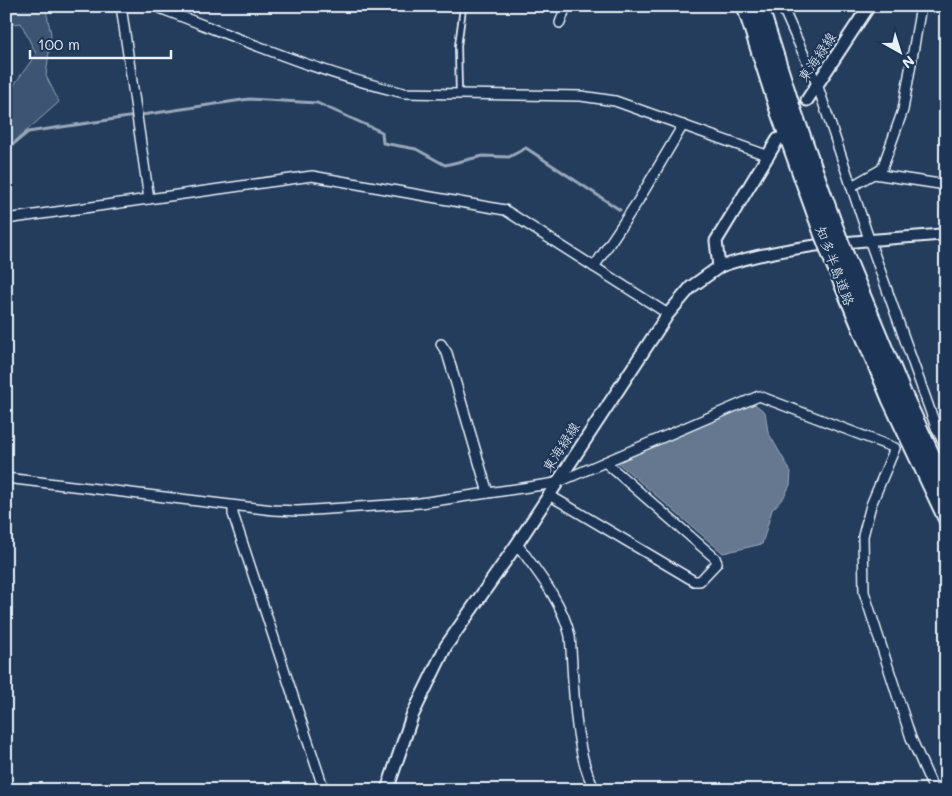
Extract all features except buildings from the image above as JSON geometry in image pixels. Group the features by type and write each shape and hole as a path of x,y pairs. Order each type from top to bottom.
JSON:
{"highway":[{"name":"知多半島道路","path":"745,6 779,113 829,231 890,399 946,518"},
{"name":"知多半島道路","path":"760,6 829,231"},
{"name":"知多半島道路","path":"839,258 946,486"}],"main road":[{"name":"東海緑線","path":"807,100 869,6"},
{"path":"719,267 716,241 778,140"},
{"name":"東海緑線","path":"387,790 412,716 446,646 517,544 668,314 691,288 719,267"}],"street":[{"path":"121,6 149,198"},
{"path":"154,6 324,69 383,88 404,93 581,96 598,98 615,101 769,156"},
{"path":"560,23 566,6"},
{"path":"782,6 817,84 870,242 937,430 946,447"},
{"path":"852,186 882,169 903,110 921,6"},
{"path":"594,267 638,201 683,125"},
{"path":"874,174 946,184"},
{"path":"6,219 312,176 505,210 668,314"},
{"path":"719,267 774,252 946,234"},
{"path":"441,344 447,353 488,493"},
{"path":"6,478 233,506 298,512 420,503 556,484 759,396 895,448 872,505 863,536 864,592 911,738 934,790"},
{"path":"549,495 694,581 700,581 717,563 715,558 605,462"},
{"path":"233,506 233,514 324,790"},
{"path":"517,544 546,583 566,620 570,636 582,758 588,778 595,790"}],"lane":[{"path":"459,95 458,46 462,7"}],"shaded area":[{"path":"6,6 45,6 51,34 46,76 59,102 6,149 6,92 9,92 36,54 21,23 6,25"},
{"path":"752,402 765,412 768,432 791,472 790,485 784,497 772,510 762,544 723,553 616,461"}],"waterway":[{"path":"6,150 28,132 249,99 317,103 382,132 383,143 416,149 445,165 483,156 509,157 526,148 620,210"}]}
